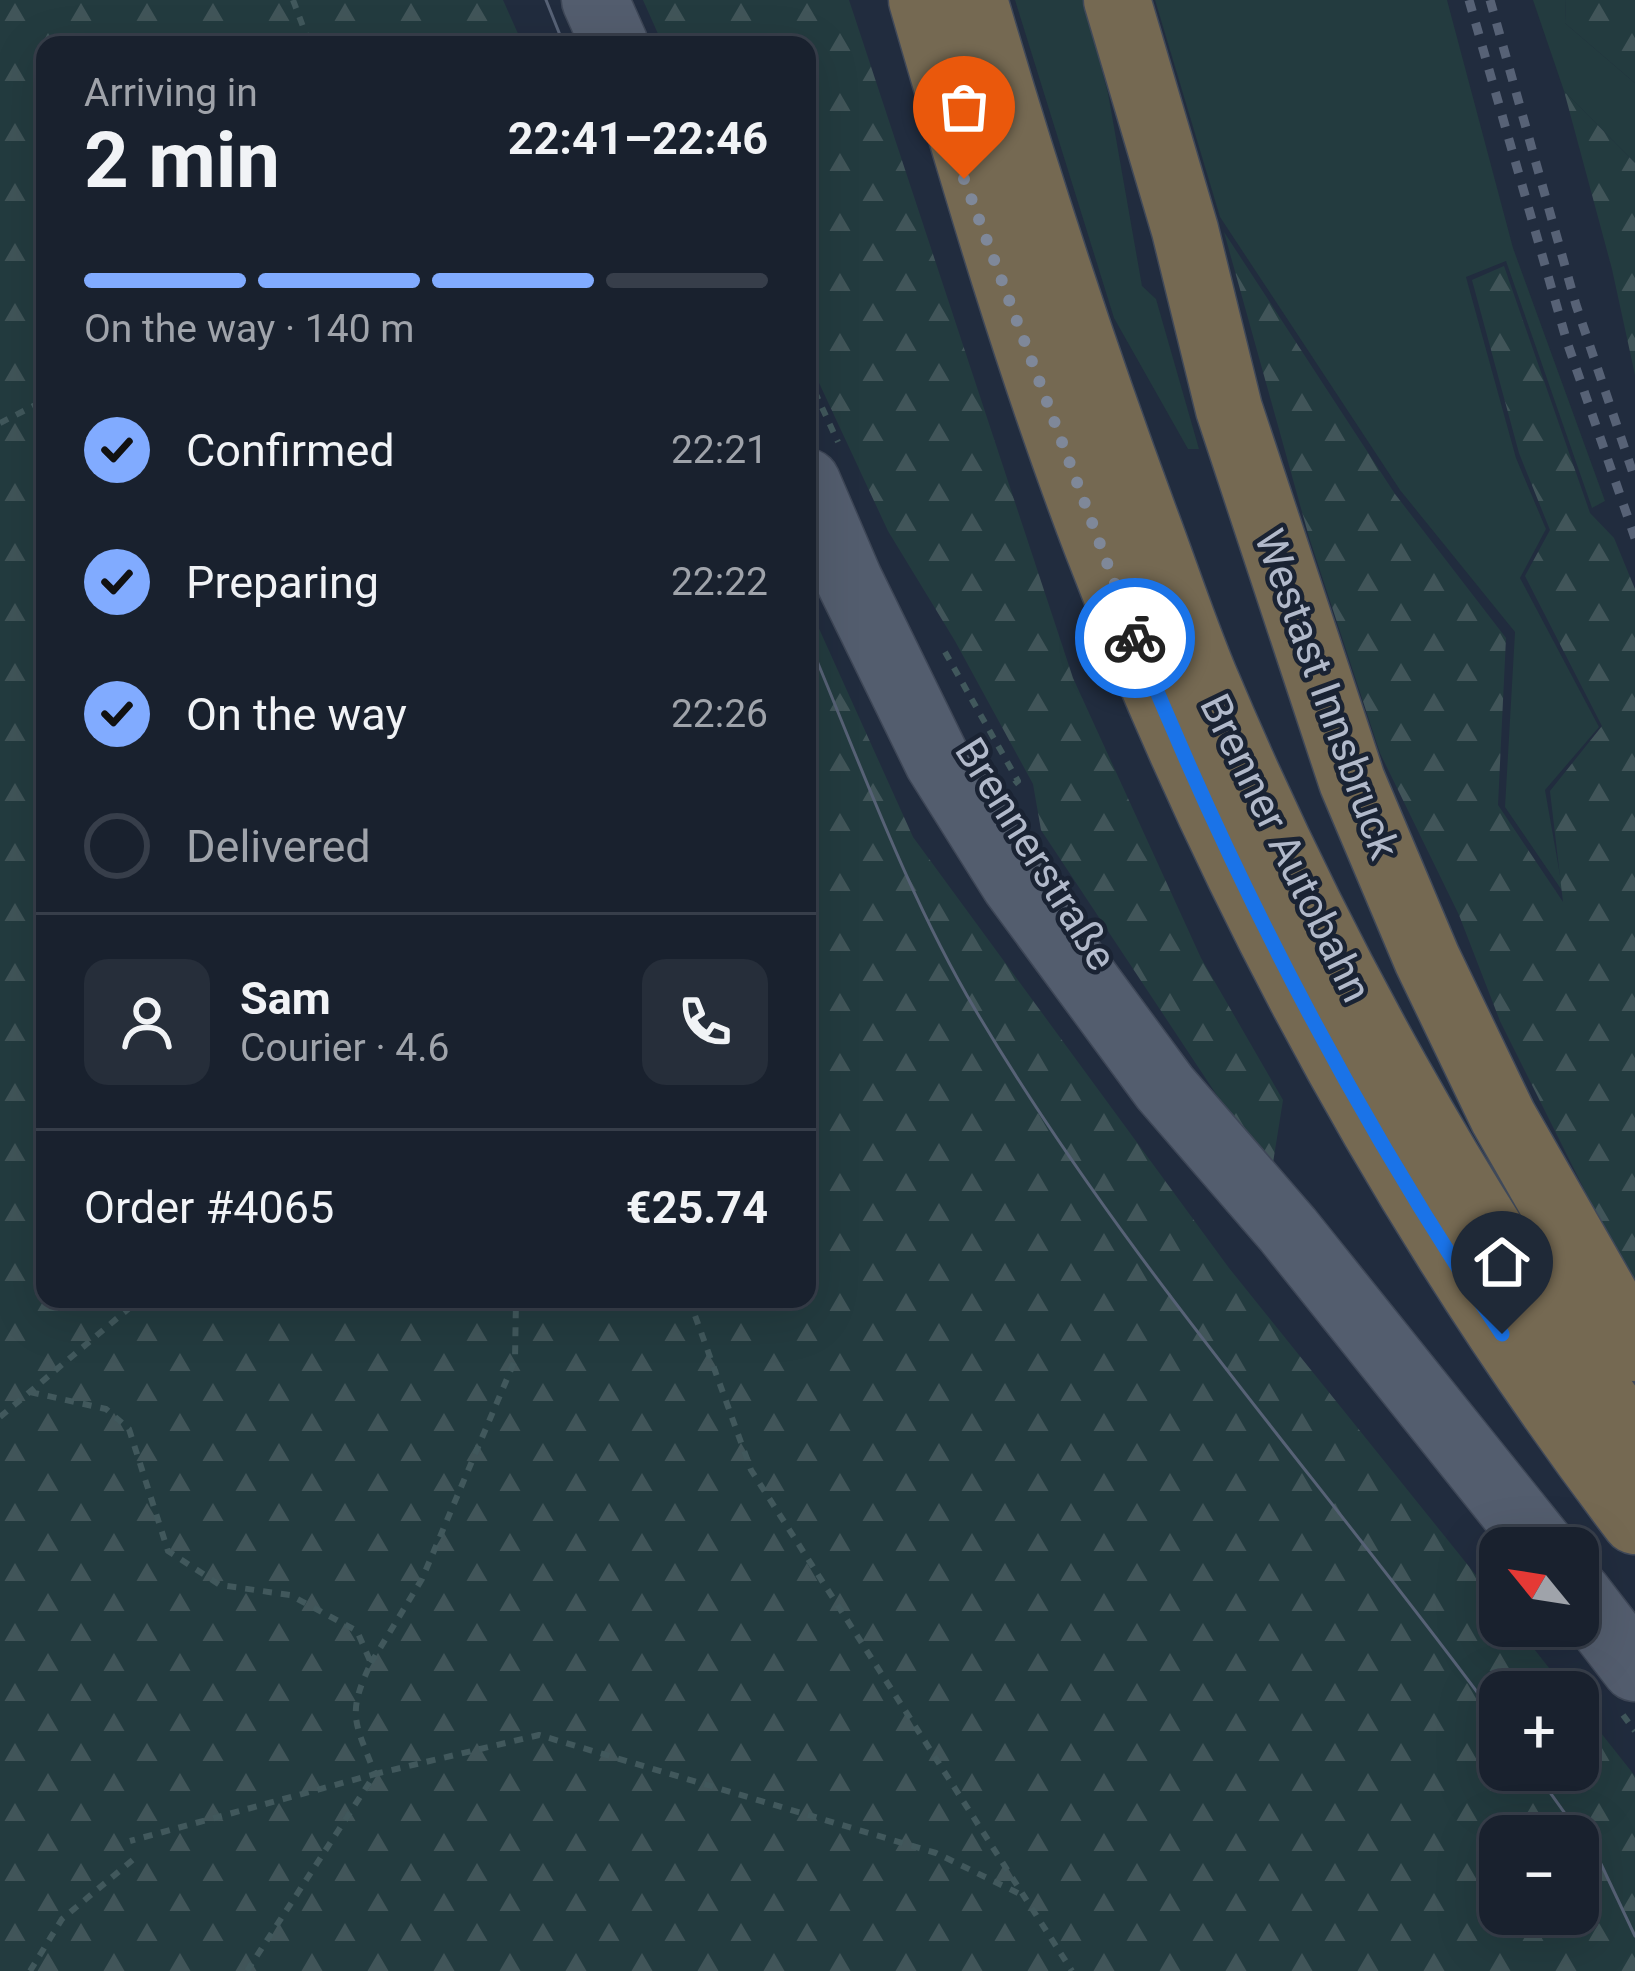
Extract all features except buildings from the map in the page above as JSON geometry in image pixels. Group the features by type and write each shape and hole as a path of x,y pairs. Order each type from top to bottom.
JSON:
{"highway":[{"path":"896,0 1016,310"},
{"name":"Brenner Autobahn","path":"922,0 1016,310 1096,543 1150,677 1314,1023 1382,1147 1576,1444 1635,1521"},
{"name":"Brenner Autobahn","path":"974,0 1099,393 1204,676 1369,1021 1524,1278 1635,1441"},
{"name":"Westast Innsbruck","path":"1118,0 1185,230 1229,409 1352,781 1427,958 1503,1117 1635,1348"}],"main road":[{"path":"595,0 611,36"},
{"name":"Brennerstraße","path":"816,480 952,720 1078,927 1288,1230"},
{"name":"Brennerstraße","path":"816,503 849,580 967,813 1013,883 1165,1088 1288,1230 1526,1527"},
{"path":"1599,1621 1635,1668"}],"path":[{"path":"293,0 307,36"},
{"path":"0,423 36,405"},
{"path":"0,1417 129,1308"},
{"path":"376,1774 355,1722 355,1696 422,1579 515,1360 516,1308"},
{"path":"691,1308 751,1470 1072,1971"},
{"path":"30,1391 106,1409 129,1429 168,1551 220,1586 290,1595 357,1630 371,1663"},
{"path":"130,1841 539,1735 937,1853 1026,1897"},
{"path":"247,1971 376,1774"},
{"path":"30,1971 62,1919 135,1858"}],"green space":[{"path":"0,0 503,0 519,36 36,36 36,1308 816,1308 816,622 913,837 1229,1268 1479,1579 1479,1647 1533,1647 1551,1671 1479,1671 1479,1791 1599,1791 1599,1731 1635,1776 1635,1971 0,1971"},
{"path":"643,0 849,0 1073,678 1201,958 1283,1100 1272,1169 1226,1109 1041,830 1033,784 888,531 816,376 816,36 659,36"},
{"path":"1015,0 1083,0 1108,93 1142,286 1156,299 1199,449 1188,449 1114,318"},
{"path":"1155,0 1447,0 1513,248 1605,501 1592,508 1506,261 1466,277 1516,458 1546,529 1520,578 1599,727 1545,790 1563,892 1505,807 1515,632 1400,490 1220,217"},
{"path":"1533,0 1566,0 1565,23 1635,83 1635,163 1564,91"},
{"path":"1566,0 1635,0 1635,83 1565,23"},
{"path":"1564,91 1635,163 1635,375 1612,269"},
{"path":"1224,232 1395,494 1506,638 1498,805 1563,902 1550,791 1602,726 1525,576 1550,530 1519,453 1472,280 1504,266 1590,513 1614,538 1635,589 1635,1291 1500,1021 1459,915 1380,753 1309,537"}],"tram line":[{"path":"546,0 560,36"},
{"path":"816,659 928,920 976,1011 1035,1105 1162,1286 1479,1695"},
{"path":"1549,1791 1601,1864 1635,1936"}],"railway":[{"path":"1469,0 1567,342 1635,538"},
{"path":"1490,0 1576,305 1635,479"}],"way so far":[{"path":"964,179 1135,638"}],"route":[{"path":"1135,638 1314,1023 1382,1147 1502,1334"}]}
